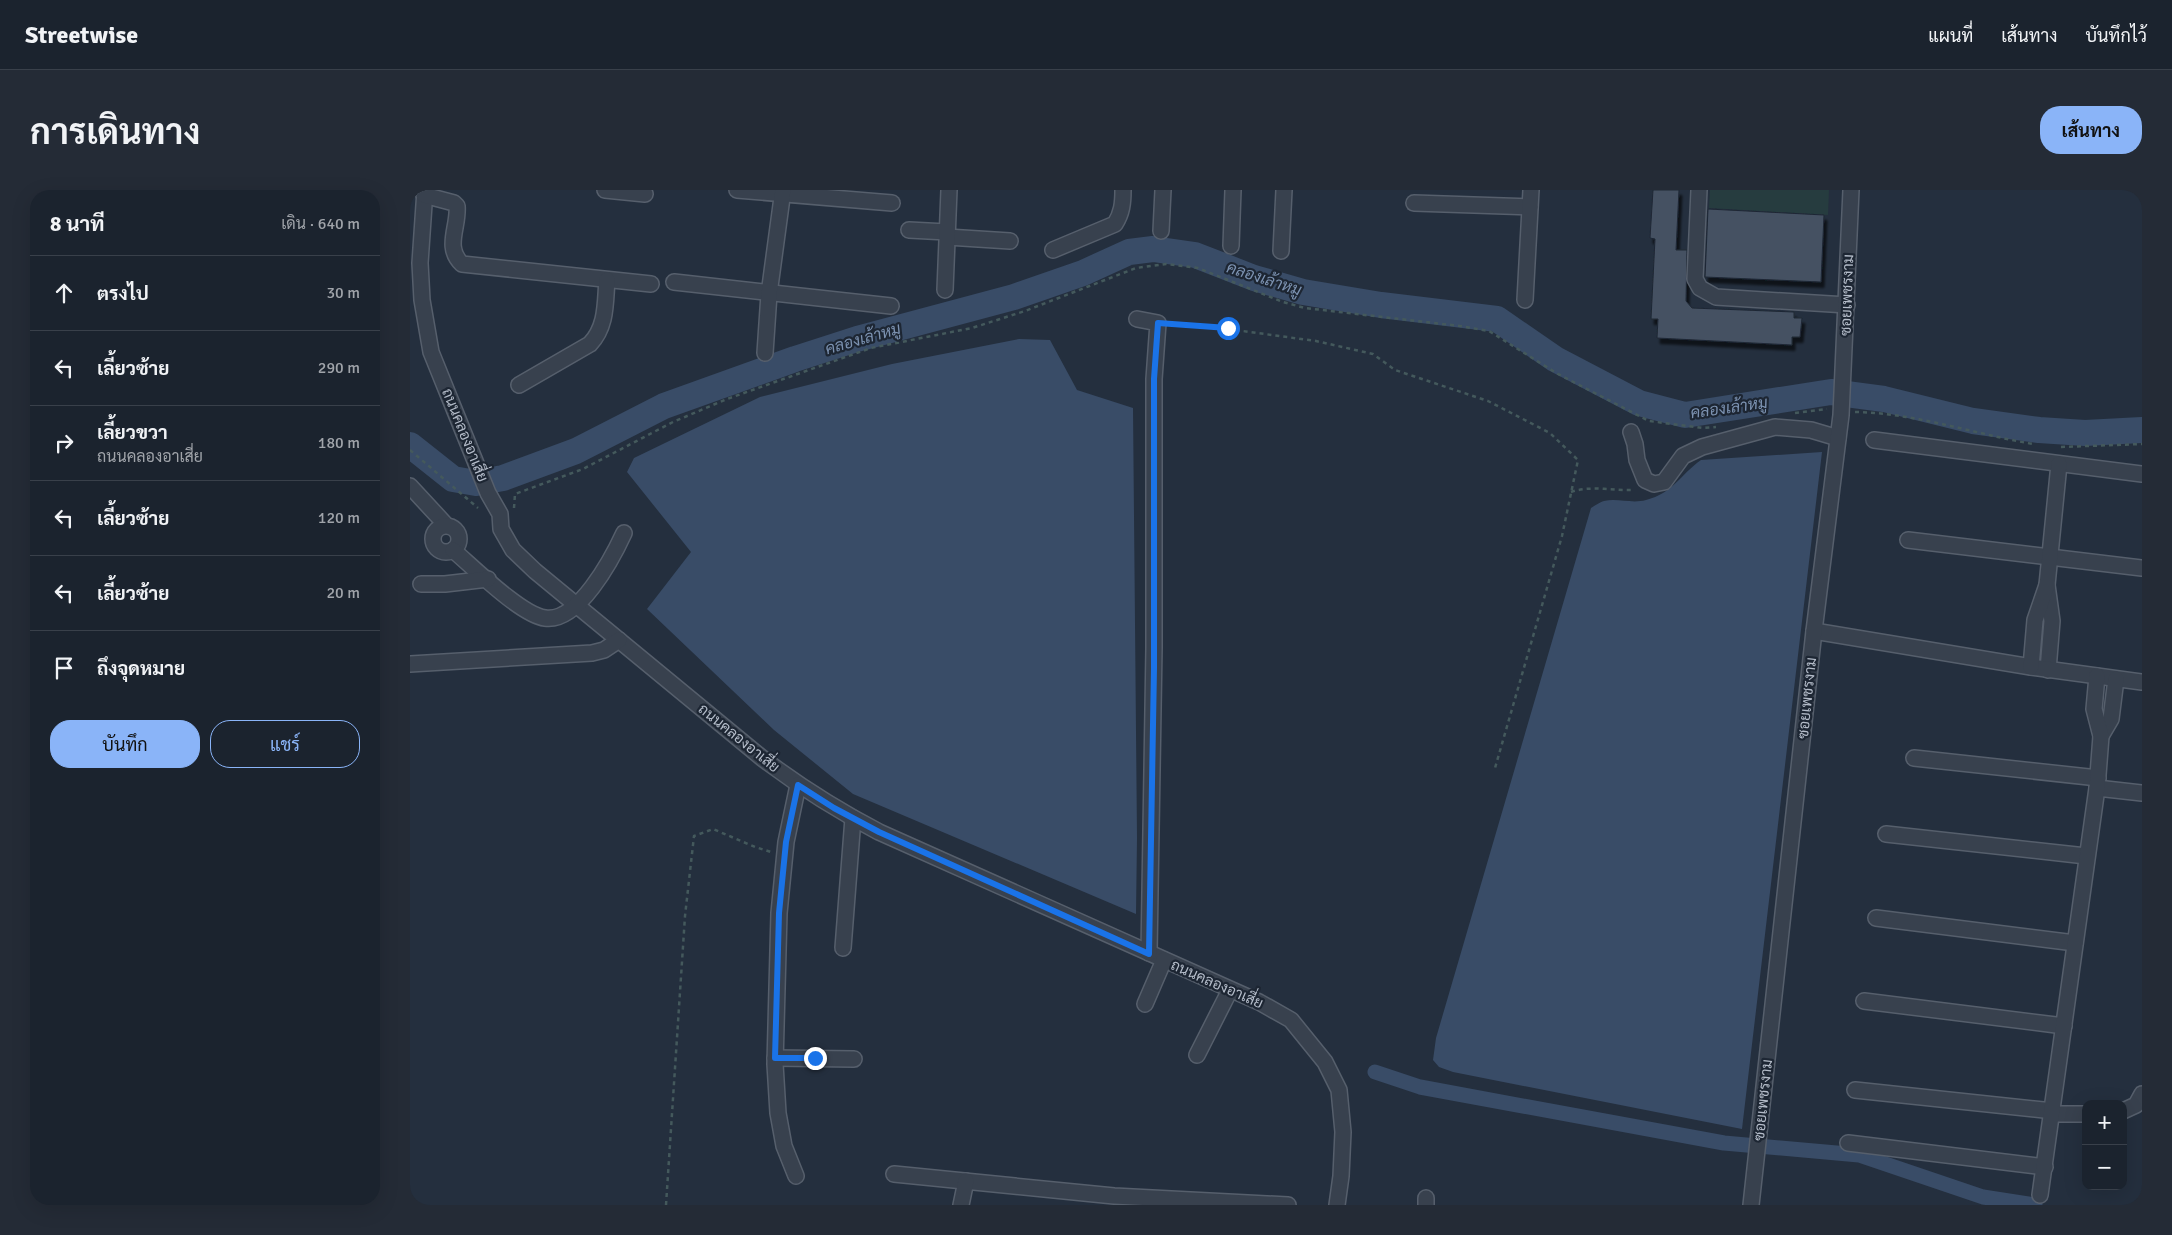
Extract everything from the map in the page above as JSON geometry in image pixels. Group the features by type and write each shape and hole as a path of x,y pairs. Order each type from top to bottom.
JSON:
{"street":[{"path":"605,190 645,194"},
{"path":"738,190 783,192 892,203"},
{"path":"945,290 949,190"},
{"path":"1053,250 1115,224 1120,216 1123,190"},
{"path":"1161,230 1163,190"},
{"path":"1231,246 1233,190"},
{"path":"1281,251 1284,190"},
{"path":"1525,300 1531,190"},
{"path":"1699,190 1695,279 1700,288 1716,297 1847,305"},
{"name":"ซอยเพชรงาม","path":"1751,1205 1814,631 1841,412 1851,190"},
{"path":"425,192 454,203 457,206 452,247 456,258 462,264 651,284"},
{"name":"ถนนคลองอาเสี่ย","path":"425,192 416,216 416,232 422,300 431,352 488,493 500,514 501,529 513,550 619,640 798,785 852,818 896,840 1164,960 1292,1020 1325,1062 1339,1090 1342,1123 1341,1176 1337,1205"},
{"path":"765,353 770,294 783,192"},
{"path":"1414,203 1530,207"},
{"path":"909,230 1010,241"},
{"path":"518,385 590,344 600,334 607,280"},
{"path":"674,282 892,306"},
{"path":"1137,319 1158,323 1154,379 1154,658 1149,954"},
{"path":"1631,432 1636,444 1637,460 1644,480 1652,484 1664,482 1683,456 1702,447 1775,427 1811,430 1838,438"},
{"path":"1874,440 2142,474"},
{"path":"2030,667 2035,620 2047,585 2059,464"},
{"path":"410,486 446,525 439,527 434,532 435,546 446,552 453,550 524,610 538,617 556,618 578,606 616,550 624,533"},
{"path":"1908,540 2142,568"},
{"path":"421,584 445,584 488,579"},
{"path":"2047,585 2052,621 2048,670"},
{"path":"1814,631 2048,670 2142,682"},
{"path":"410,664 592,653 604,650 619,640"},
{"path":"2040,1195 2097,783 2100,736 2094,709 2097,676"},
{"path":"2100,736 2111,718 2116,679"},
{"path":"1914,758 2097,783 2142,793"},
{"path":"796,1176 784,1146 778,1113 775,1058 779,913 785,855 798,785"},
{"path":"843,948 852,818"},
{"path":"1886,834 2086,856"},
{"path":"1876,918 2075,943"},
{"path":"1145,1004 1164,960"},
{"path":"1196,1055 1230,990"},
{"path":"1864,1001 2064,1026"},
{"path":"775,1058 854,1059"},
{"path":"1855,1090 2082,1114"},
{"path":"2127,1109 2136,1105 2142,1094"},
{"path":"1848,1143 2044,1167"},
{"path":"894,1174 966,1181 1079,1199 1288,1205"},
{"path":"962,1205 966,1181"}],"path":[{"path":"514,508 515,494 583,469 685,416 727,399 871,348 972,328 1025,311 1136,268 1166,264 1198,268 1283,302 1305,308 1489,331 1558,374 1649,421 1703,428 1721,426"},
{"path":"1158,323 1228,328 1316,341 1373,354 1394,370 1488,401 1550,433 1578,460 1562,536 1495,768"},
{"path":"1792,414 1816,409 1841,412 1873,412 1931,421 1998,438 2042,445"},
{"path":"2058,447 2142,444"},
{"path":"410,450 481,511"},
{"path":"1571,492 1591,488 1635,490 1652,484"},
{"path":"666,1205 685,916 694,836 713,829 755,847 785,855"}],"green space":[{"path":"1710,190 1829,190 1828,215 1709,208"}],"water":[{"path":"1019,339 1050,340 1077,390 1133,408 1136,914 853,794 774,730 647,609 691,552 627,472 634,458 760,397 892,364"},
{"path":"1822,452 1742,1129 1453,1072 1439,1067 1433,1060 1436,1038 1591,508 1604,501 1641,501 1655,497 1670,488 1701,460"}],"building":[{"path":"1653,190 1679,190 1676,250 1687,250 1686,301 1692,308 1794,312 1794,318 1802,318 1800,337 1792,337 1792,345 1657,338 1658,319 1651,319 1655,239 1650,238"},
{"path":"1708,209 1824,215 1821,282 1705,277"}],"waterway":[{"name":"คลองเล้าหมู","path":"410,445 453,479 476,483 503,478 576,451 664,406 795,359 857,339 1014,297 1083,273 1129,252 1153,249 1195,255 1254,278 1303,292 1381,305 1497,319 1555,359 1639,403 1685,415 1831,392 1884,399 1973,421 2039,430 2085,433 2142,430"},
{"path":"1375,1072 1420,1087 1724,1143 1859,1155 1983,1197 2035,1205"}],"route":[{"path":"815,1058 775,1058 779,913 786,842 798,785 834,808 879,832 1149,954 1153,788 1154,379 1158,323 1228,328"}]}
